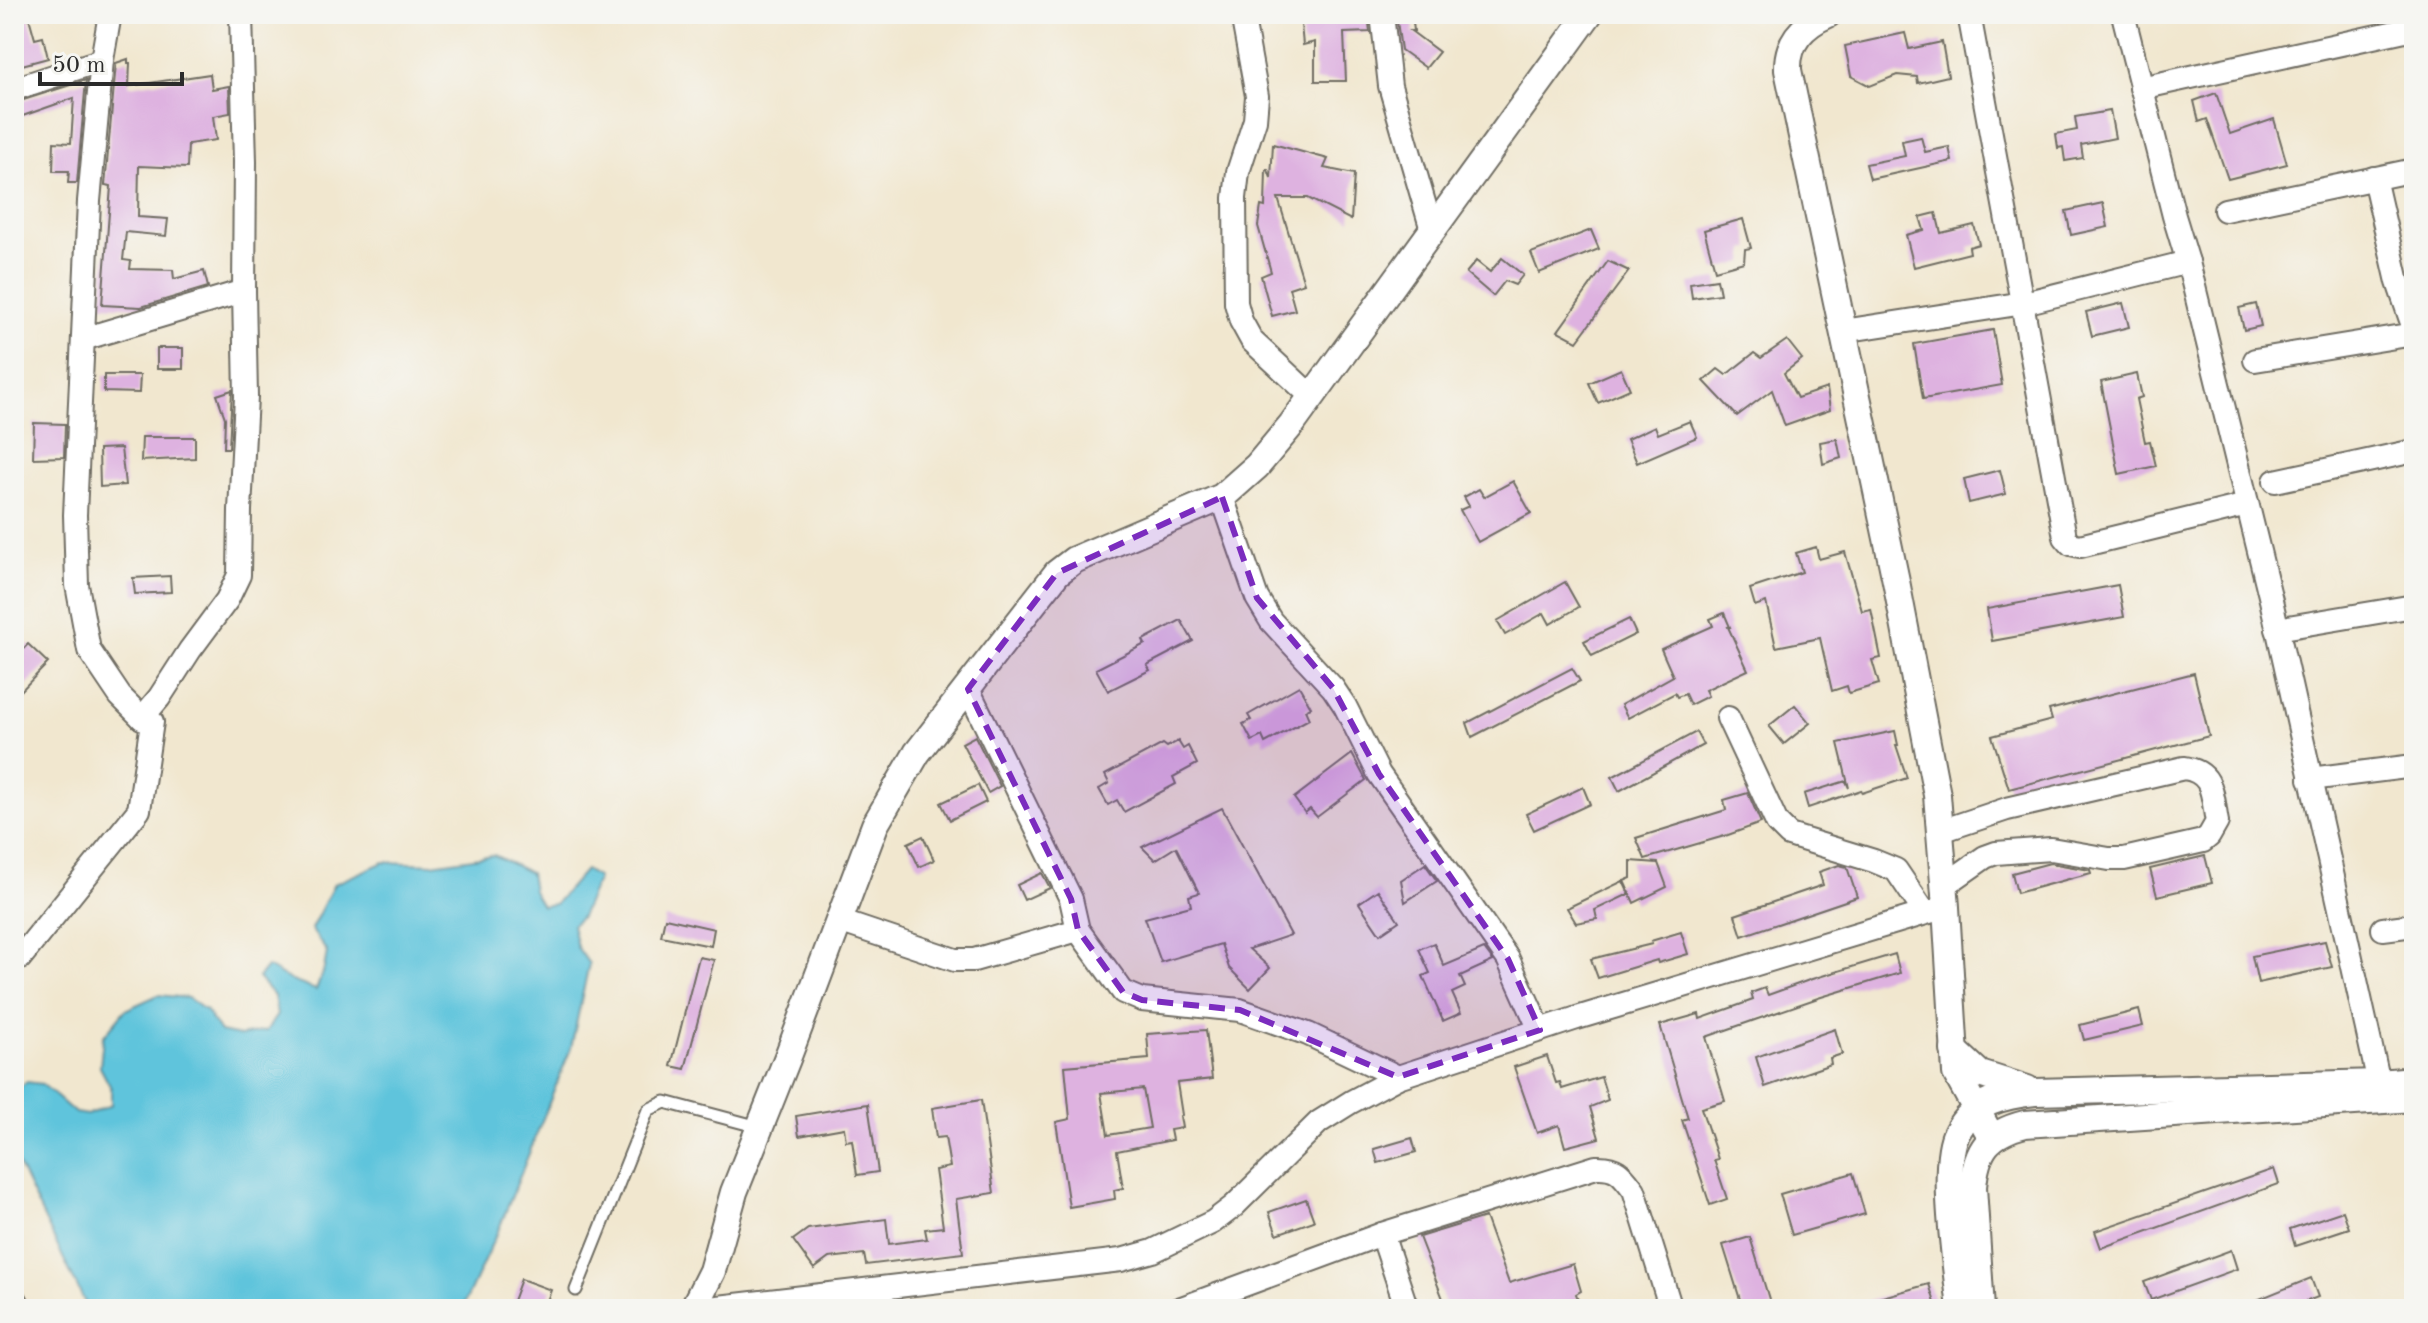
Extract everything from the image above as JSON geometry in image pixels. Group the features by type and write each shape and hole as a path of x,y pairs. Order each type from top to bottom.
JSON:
{"street":[{"path":"14,962 139,810 152,722 142,718 120,696 89,650 77,585 75,515 89,201 102,60 110,14"},
{"path":"142,718 227,600 239,575 246,397 241,14"},
{"path":"1242,14 1257,96 1255,120 1238,172 1235,198 1236,303 1252,341 1312,397"},
{"path":"1382,14 1390,86 1432,230"},
{"path":"693,1309 712,1271 734,1192 875,825 917,753 1057,573 1074,560 1222,497 1257,466 1312,397 1589,14"},
{"path":"1828,14 1798,22 1787,58 1788,70 1896,581 1937,795 1941,831 1939,901 1956,1073 1992,1138"},
{"path":"1969,14 2065,537 2071,544 2080,546 2247,505"},
{"path":"2123,14 2188,262 2277,629 2379,1083"},
{"path":"2141,88 2414,28"},
{"path":"14,89 102,60"},
{"path":"2225,210 2414,170"},
{"path":"2255,360 2414,331 2398,282 2374,178"},
{"path":"1843,331 2024,303 2188,262"},
{"path":"83,339 244,291"},
{"path":"2275,481 2414,451"},
{"path":"1222,497 1257,598 1271,621 1339,697 1379,774 1508,959 1540,1030"},
{"path":"2277,629 2414,606"},
{"path":"968,689 1071,899 1078,930 1123,992 1142,1000 1240,1010 1308,1034 1398,1077"},
{"path":"1728,718 1777,823 1789,835 1896,870 1939,901"},
{"path":"2310,779 2414,766"},
{"path":"701,1309 1121,1260 1153,1251 1213,1222 1234,1206 1319,1122 1398,1077 1939,901 1985,857 1996,853 2051,849 2124,859 2203,841 2217,822 2210,785 2204,775 2184,768 2007,809 1941,831"},
{"path":"839,921 955,960 974,960 1078,930"},
{"path":"2383,929 2414,925"},
{"path":"1954,1050 1980,1074 2035,1092"},
{"path":"1961,1309 1953,1239 1950,1156 1957,1132 1976,1110 2007,1095 2035,1092 2414,1080"},
{"path":"1981,1309 1973,1187 1978,1157 1992,1138 2014,1127 2414,1098"},
{"path":"1179,1309 1382,1234 1596,1167 1610,1166 1623,1174 1634,1190 1671,1309"},
{"path":"1382,1234 1407,1309"},
{"path":"14,1301 18,1309"}],"lane":[{"path":"576,1290 648,1110 665,1102 759,1127"}],"highlighted area":[{"path":"1222,497 1257,598 1333,688 1379,774 1508,959 1540,1030 1398,1077 1240,1010 1142,1000 1123,992 1078,930 1071,899 968,689 1057,573"}],"water":[{"path":"494,855 530,873 533,891 542,906 555,904 585,870 598,878 581,917 572,925 577,947 589,964 571,1048 500,1226 462,1309 88,1309 14,1156 14,1090 27,1082 42,1084 75,1113 87,1115 111,1105 111,1088 100,1067 103,1037 125,1010 158,995 188,998 206,1011 220,1032 240,1036 266,1031 277,1015 274,996 258,978 267,967 316,990 327,952 311,929 334,884 384,862 432,864"}],"building":[{"path":"14,14 28,14 35,39 43,37 48,58 22,65 14,34"},
{"path":"1300,14 1368,14 1370,32 1344,33 1346,81 1315,81 1315,42 1303,45"},
{"path":"1396,14 1412,14 1414,31 1411,31 1439,52 1426,68 1401,50"},
{"path":"1905,33 1909,49 1942,42 1948,76 1918,83 1917,77 1897,75 1870,86 1851,76 1845,46"},
{"path":"128,59 129,86 210,74 212,89 229,86 230,113 213,116 216,140 188,144 187,168 139,166 138,217 168,219 166,236 126,232 123,260 131,261 130,269 173,270 174,279 204,271 208,287 141,307 102,305 111,186 105,185 116,63"},
{"path":"86,80 77,183 68,183 69,171 53,171 54,142 71,143 74,98 14,119 14,103"},
{"path":"2216,93 2230,134 2274,119 2287,164 2228,179 2207,119 2199,122 2194,101"},
{"path":"2110,111 2115,138 2081,145 2083,158 2065,161 2063,147 2058,148 2056,134 2077,130 2075,117"},
{"path":"1921,137 1925,152 1949,147 1952,161 1870,179 1866,164 1905,156 1902,141"},
{"path":"1273,144 1328,159 1324,168 1354,174 1351,220 1308,198 1278,198 1304,283 1289,288 1295,310 1272,316 1261,276 1271,272 1258,226 1261,206 1265,207 1266,170 1271,178"},
{"path":"2103,203 2108,227 2071,235 2066,211"},
{"path":"1936,213 1941,233 1974,225 1979,244 1969,247 1970,253 1914,267 1906,235 1924,230 1920,217"},
{"path":"1743,219 1751,248 1745,249 1744,262 1715,270 1704,230"},
{"path":"1591,230 1599,249 1539,273 1531,253"},
{"path":"1502,258 1523,275 1515,285 1505,281 1493,296 1466,273 1476,261 1490,272"},
{"path":"1608,261 1629,271 1577,341 1558,331"},
{"path":"1717,279 1720,294 1692,298 1690,283"},
{"path":"2123,303 2129,327 2092,336 2086,312"},
{"path":"2256,304 2261,326 2244,330 2239,308"},
{"path":"1993,330 2002,385 1923,399 1914,344"},
{"path":"1787,340 1802,359 1784,373 1797,398 1827,388 1830,410 1785,426 1772,390 1737,416 1704,381 1718,369 1726,375 1754,353 1761,358"},
{"path":"157,348 183,348 183,369 157,369"},
{"path":"1621,369 1630,389 1598,403 1589,383"},
{"path":"2137,374 2142,397 2136,399 2145,442 2150,441 2156,466 2119,474 2101,382"},
{"path":"104,375 140,375 139,393 104,392"},
{"path":"232,390 229,448 224,448 225,418 217,395"},
{"path":"1690,421 1697,437 1637,463 1627,439 1655,426 1658,434"},
{"path":"34,423 65,424 64,457 33,458"},
{"path":"142,437 195,437 195,458 141,461"},
{"path":"1837,439 1841,458 1823,464 1820,442"},
{"path":"121,448 125,485 100,487 99,449"},
{"path":"2000,470 2006,494 1969,503 1964,479"},
{"path":"1513,481 1531,513 1478,542 1460,510 1469,506 1464,497 1479,489 1484,497"},
{"path":"1816,547 1819,559 1845,552 1862,611 1871,609 1881,658 1872,660 1879,684 1849,693 1847,686 1832,691 1820,638 1776,647 1766,602 1755,606 1750,589 1802,572 1796,553"},
{"path":"170,576 171,592 135,594 133,578"},
{"path":"1565,582 1579,607 1550,624 1544,613 1505,635 1497,621"},
{"path":"2118,585 2124,617 1992,641 1987,609"},
{"path":"1724,613 1748,670 1705,690 1708,696 1690,705 1685,694 1677,697 1675,693 1628,718 1621,705 1673,676 1661,649 1713,626 1710,619"},
{"path":"1629,619 1636,634 1592,656 1584,641"},
{"path":"1181,620 1193,641 1147,665 1150,670 1108,691 1096,669 1145,644 1143,640"},
{"path":"28,644 48,663 14,698 14,659"},
{"path":"1572,668 1580,681 1472,737 1467,723"},
{"path":"2194,673 2209,736 2009,789 1992,736 2052,720 2049,710"},
{"path":"1299,686 1311,707 1305,710 1309,719 1265,743 1262,736 1252,741 1243,724 1251,720 1248,715"},
{"path":"1795,705 1810,723 1784,744 1769,726"},
{"path":"1895,731 1896,745 1907,778 1808,808 1804,794 1846,781 1849,788 1838,743"},
{"path":"1696,732 1703,745 1619,791 1612,777"},
{"path":"975,736 1000,786 988,793 962,743"},
{"path":"1178,741 1183,749 1188,746 1197,764 1173,777 1176,784 1124,812 1117,800 1108,805 1099,789 1109,783 1105,775 1163,744 1167,747"},
{"path":"1352,754 1366,780 1317,817 1310,809 1305,813 1294,798"},
{"path":"978,785 986,802 950,820 941,803"},
{"path":"1583,787 1590,804 1534,830 1526,814"},
{"path":"1748,793 1761,823 1645,859 1636,838 1726,810 1724,800"},
{"path":"1222,808 1291,935 1249,949 1270,968 1250,989 1229,968 1221,944 1161,962 1145,918 1191,906 1189,896 1199,893 1176,847 1155,860 1142,847"},
{"path":"923,836 934,860 919,867 908,843"},
{"path":"2205,856 2212,883 2157,896 2150,869"},
{"path":"1631,861 1658,863 1667,887 1634,903 1624,881 1631,878"},
{"path":"2050,863 2090,870 2091,873 2017,893 2012,873"},
{"path":"1425,864 1437,881 1405,902 1401,880"},
{"path":"1839,865 1847,867 1857,897 1742,936 1735,915 1823,885 1819,872"},
{"path":"1042,873 1050,888 1024,900 1017,885"},
{"path":"1623,881 1629,894 1595,910 1597,919 1576,923 1567,908"},
{"path":"1378,890 1399,921 1380,934 1359,903"},
{"path":"665,918 714,929 711,946 661,936"},
{"path":"1681,932 1688,954 1598,978 1591,959 1652,944 1651,941"},
{"path":"2325,941 2332,967 2258,983 2252,956"},
{"path":"1434,943 1444,966 1484,949 1493,961 1460,976 1465,987 1452,993 1461,1013 1443,1021 1423,976 1430,973 1419,949"},
{"path":"1895,954 1900,973 1706,1037 1725,1101 1701,1108 1727,1199 1710,1205 1682,1120 1688,1118 1660,1025 1699,1014 1700,1019 1753,1000 1751,993 1765,988 1768,995"},
{"path":"699,957 714,960 685,1069 671,1066"},
{"path":"2139,1010 2143,1026 2084,1040 2080,1025"},
{"path":"1835,1029 1842,1054 1830,1058 1831,1064 1765,1087 1756,1057"},
{"path":"1206,1030 1212,1079 1177,1083 1182,1128 1170,1130 1172,1140 1117,1151 1123,1188 1114,1190 1115,1199 1069,1207 1056,1122 1070,1119 1065,1066 1149,1059 1147,1034","holes":["1143,1089 1150,1128 1108,1135 1101,1093"]},
{"path":"1547,1056 1556,1083 1560,1082 1562,1089 1601,1077 1608,1100 1590,1107 1599,1138 1565,1147 1559,1125 1537,1133 1514,1067"},
{"path":"981,1100 994,1193 956,1199 963,1253 866,1265 864,1254 829,1258 814,1269 793,1240 808,1229 886,1219 889,1244 927,1239 925,1229 943,1227 935,1170 950,1167 945,1137 936,1138 932,1108"},
{"path":"868,1104 878,1172 857,1175 852,1140 846,1141 844,1128 799,1136 796,1116"},
{"path":"1412,1138 1416,1152 1378,1163 1374,1149"},
{"path":"2274,1169 2279,1184 2101,1248 2095,1231"},
{"path":"1853,1173 1865,1214 1792,1235 1780,1194"},
{"path":"1306,1199 1314,1221 1277,1234 1269,1212"},
{"path":"2343,1211 2349,1228 2295,1246 2290,1229"},
{"path":"1485,1217 1509,1283 1573,1264 1581,1291 1576,1294 1582,1309 1447,1309 1419,1237"},
{"path":"1750,1237 1772,1309 1743,1309 1723,1245"},
{"path":"2231,1250 2237,1269 2151,1300 2144,1282"},
{"path":"2311,1278 2318,1297 2287,1309 2235,1309"},
{"path":"521,1279 551,1290 544,1309 510,1309"},
{"path":"1929,1284 1937,1309 1855,1309 1854,1305"}]}
